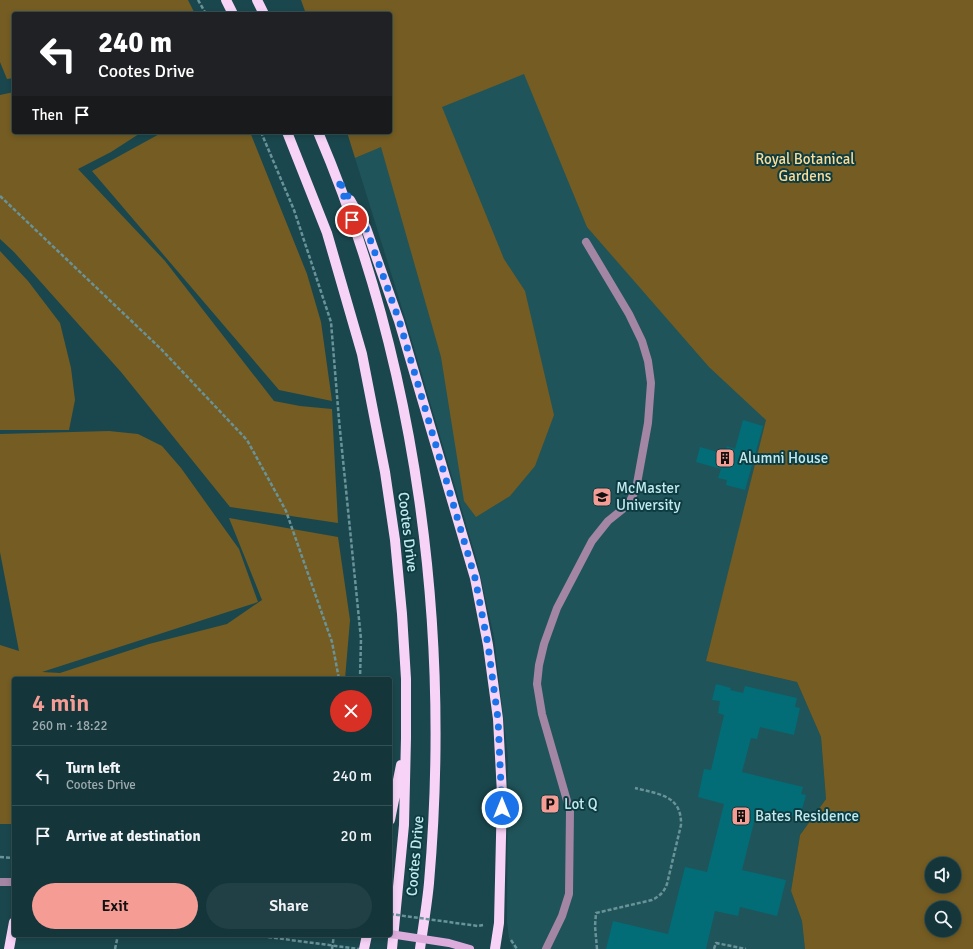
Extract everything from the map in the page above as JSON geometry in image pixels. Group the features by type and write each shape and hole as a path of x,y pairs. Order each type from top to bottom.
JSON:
{"main road":[{"path":"226,0 232,12"},
{"path":"257,0 263,12"},
{"name":"Cootes Drive","path":"288,134 327,233 362,354 374,412 395,540 406,679 406,738 404,825 392,949"},
{"name":"Cootes Drive","path":"319,134 338,179 370,275 389,345 411,452 420,505 434,649 436,709 434,803 428,884 420,949"},
{"path":"338,179 366,228 399,320 475,578 488,645 498,719 502,787 499,923 495,949"},
{"path":"392,810 406,738"},
{"path":"9,949 12,933"},
{"path":"364,949 367,937"}],"street":[{"path":"546,949 562,916 568,894 570,811 542,714 537,684 539,665 544,644 557,608 592,541 608,521 628,505 636,490 648,423 651,383 648,361 642,341 629,314 586,242"},
{"path":"0,882 12,882"},
{"path":"392,934 449,943 470,949"}],"path":[{"path":"198,0 205,12"},
{"path":"262,134 294,210 331,322 339,420 361,639 360,677"},
{"path":"0,196 162,350 247,440 286,511 332,642 339,677"},
{"path":"597,949 595,926 596,913 652,900 664,891 681,825 680,810 670,799 635,788"},
{"path":"0,857 12,858"},
{"path":"392,914 478,926 483,925"},
{"path":"115,949 118,937"},
{"path":"268,937 359,949"},
{"path":"332,949 334,937"},
{"path":"714,949 716,943 746,949"}],"shaded area":[{"name":"McMaster University","path":"568,54 772,402 706,661 797,682 821,737 826,799 800,835 791,891 802,921 805,949 513,949 509,938 507,922 508,757 494,637 477,561 407,324 355,158 398,139 440,105"}],"green space":[{"path":"0,0 188,0 194,12 12,12 12,78 7,79 0,62"},
{"name":"Royal Botanical Gardens","path":"301,0 973,0 973,949 805,949 802,921 791,891 800,835 826,799 821,737 797,682 706,661 766,420 709,367 587,227 524,74 442,107 504,259 525,291 554,415 535,466 510,496 476,517 464,501 441,357 381,147 355,158 348,134 392,134 392,12 305,12"},
{"path":"12,92 12,134 139,134 111,152 78,169 165,261 274,401 300,406 332,409 338,523 230,507 121,372 14,252 0,239 0,95"},
{"path":"159,134 251,134 307,274 321,322 332,401 279,390 92,171"},
{"path":"0,251 28,281 60,323 71,368 75,400 69,430 0,430"},
{"path":"109,431 138,434 162,446 181,468 239,549 258,602 42,672 60,673 149,644 227,624 262,600 229,518 338,537 350,620 345,677 12,677 12,824 0,824 0,645 19,651 0,552 0,434"}],"building":[{"name":"Alumni House","path":"743,420 763,426 745,490 726,485 727,480 718,478 721,469 696,462 700,447 725,454 727,446 735,449"},
{"name":"Bates Residence","path":"716,684 731,688 730,690 743,693 745,686 797,698 795,707 800,708 794,735 760,727 757,739 751,738 742,772 803,787 801,794 806,795 800,817 791,815 790,820 762,813 760,819 755,818 742,870 786,880 777,916 740,907 738,916 715,911 706,949 606,949 613,921 668,934 685,867 707,872 724,804 698,797 704,769 711,770 724,715 718,713 720,701 712,700"}],"place":[{"name":"Alumni House","path":"725,458"},
{"name":"McMaster University","path":"602,497"},
{"name":"Lot Q","path":"550,804"},
{"name":"Bates Residence","path":"741,816"}],"route":[{"path":"352,220 338,179 366,228 399,320 475,578 488,645 498,719 502,808"}]}
